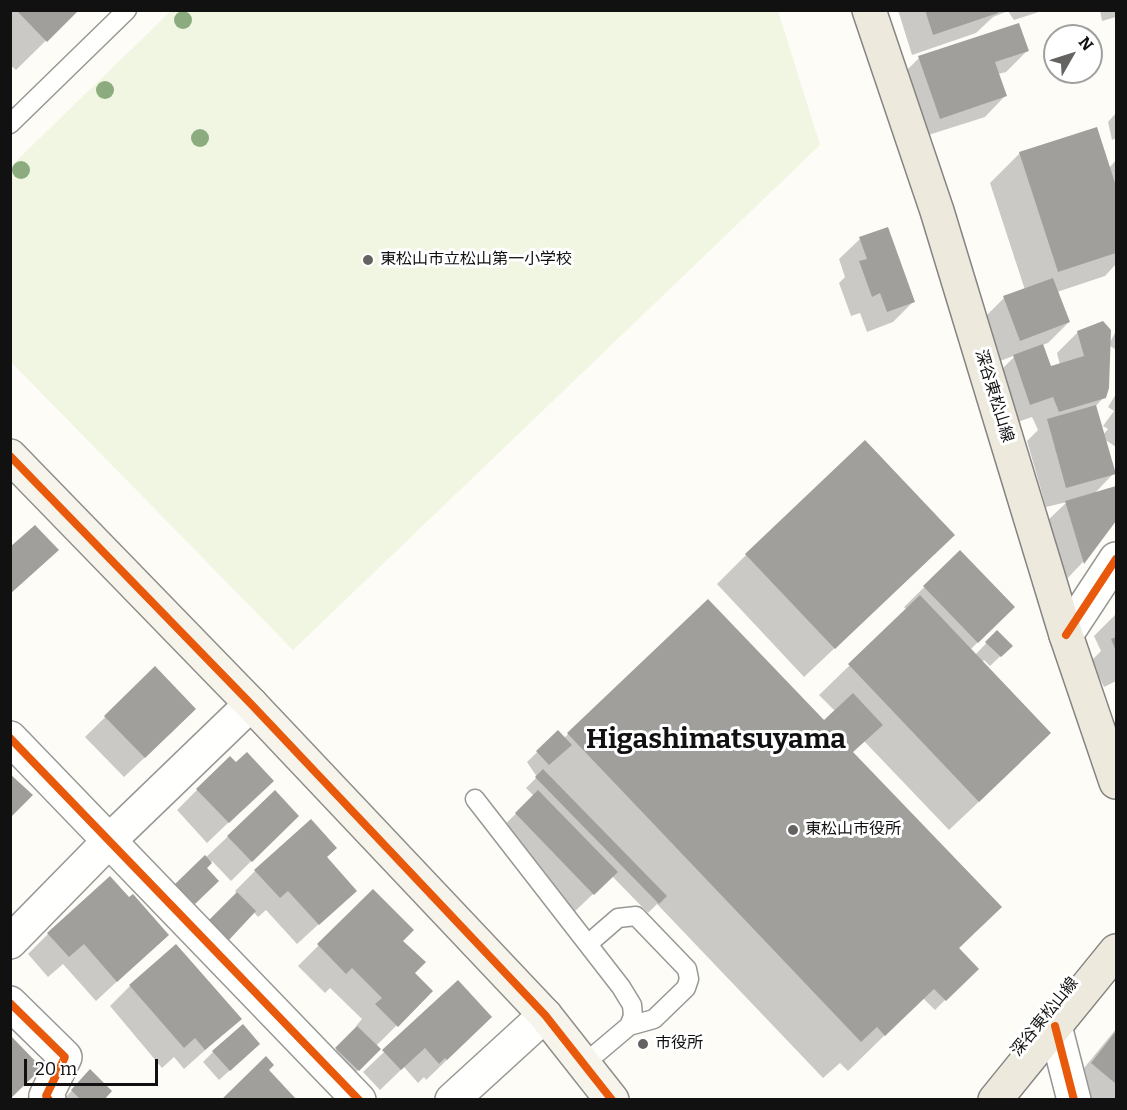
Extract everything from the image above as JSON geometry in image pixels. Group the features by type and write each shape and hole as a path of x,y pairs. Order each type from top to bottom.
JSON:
{"main road":[{"name":"深谷東松山線","path":"869,10 937,211 1066,634 1116,782"},
{"name":"深谷東松山線","path":"995,1100 1116,951"}],"street":[{"path":"14,466 251,704 545,1015 612,1100"},
{"path":"1066,634 1116,559"},
{"path":"10,942 109,841 251,704"},
{"path":"10,738 359,1100"},
{"path":"10,1003 64,1057 46,1098"},
{"path":"452,1100 545,1015"},
{"path":"1054,1026 1074,1100"}],"lane":[{"path":"10,124 127,10"},
{"path":"476,800 628,997 633,1016 628,1026 584,1064"},
{"path":"588,944 618,918 636,916 687,969 689,979 686,988 654,1019 628,1026"}],"green space":[{"name":"東松山市立松山第一小学校","path":"172,10 778,11 820,145 293,650 11,362 11,166"}],"building":[{"path":"16,10 79,10 47,42"},
{"path":"925,10 998,10 998,13 933,35"},
{"path":"1019,23 1029,51 995,62 1007,96 940,119 918,56"},
{"path":"1097,127 1116,186 1116,253 1058,272 1019,152"},
{"path":"888,227 915,302 887,312 880,293 872,297 859,261 867,259 859,237"},
{"path":"1053,278 1070,322 1020,341 1003,296"},
{"path":"1103,321 1111,330 1109,388 1106,398 1059,412 1053,397 1030,405 1013,355 1043,344 1051,366 1084,356 1077,331"},
{"path":"1096,405 1116,474 1066,488 1047,419"},
{"path":"865,440 955,535 835,649 745,554"},
{"path":"1116,486 1116,521 1084,564 1065,501"},
{"path":"35,525 59,550 10,594 10,547"},
{"path":"960,550 1015,607 978,643 923,586"},
{"path":"920,595 1051,733 979,802 848,664"},
{"name":"東松山市役所","path":"708,599 824,720 853,693 883,725 853,752 1002,907 959,948 979,969 946,1001 934,989 885,1036 877,1027 861,1042 567,733"},
{"path":"997,630 1013,646 1001,657 985,642"},
{"path":"1116,637 1116,651 1111,639"},
{"path":"155,666 196,709 145,758 104,716"},
{"path":"558,730 572,745 549,765 536,751"},
{"path":"247,752 274,781 229,823 196,789 230,756 236,762"},
{"path":"543,769 667,896 659,904 535,777"},
{"path":"10,774 33,795 10,818"},
{"path":"275,790 299,816 252,862 227,836"},
{"path":"538,790 618,872 594,895 515,813"},
{"path":"311,819 337,848 327,857 357,891 319,925 288,891 280,898 254,870"},
{"path":"205,855 212,863 207,868 219,881 195,904 175,884"},
{"path":"110,876 129,897 133,894 169,935 117,982 84,944 69,957 47,933"},
{"path":"373,889 414,930 403,941 426,962 415,973 433,991 398,1027 375,1004 382,998 352,968 346,974 317,944"},
{"path":"237,892 256,911 228,941 208,921"},
{"path":"176,944 242,1019 205,1050 195,1038 184,1048 129,985"},
{"path":"458,980 492,1017 447,1060 445,1058 439,1064 425,1048 401,1070 382,1050"},
{"path":"243,1024 260,1044 230,1071 212,1051"},
{"path":"357,1026 381,1049 359,1071 335,1048"},
{"path":"1116,1031 1116,1084 1091,1063"},
{"path":"10,1035 42,1068 10,1099"},
{"path":"266,1056 274,1065 269,1070 297,1100 221,1100"},
{"path":"90,1069 112,1091 104,1100 81,1100 71,1090"}],"cycle path":[{"path":"10,456 251,704 545,1015 612,1100"},
{"path":"1066,635 1116,559"},
{"path":"10,738 359,1100"},
{"path":"10,1003 65,1057 46,1096 49,1100"},
{"path":"1055,1026 1074,1100"}],"place":[{"name":"東松山市立松山第一小学校","path":"368,260"},
{"name":"東松山市役所","path":"793,830"},
{"name":"市役所","path":"643,1044"}],"district":[{"name":"Higashimatsuyama","path":"716,740"}]}
